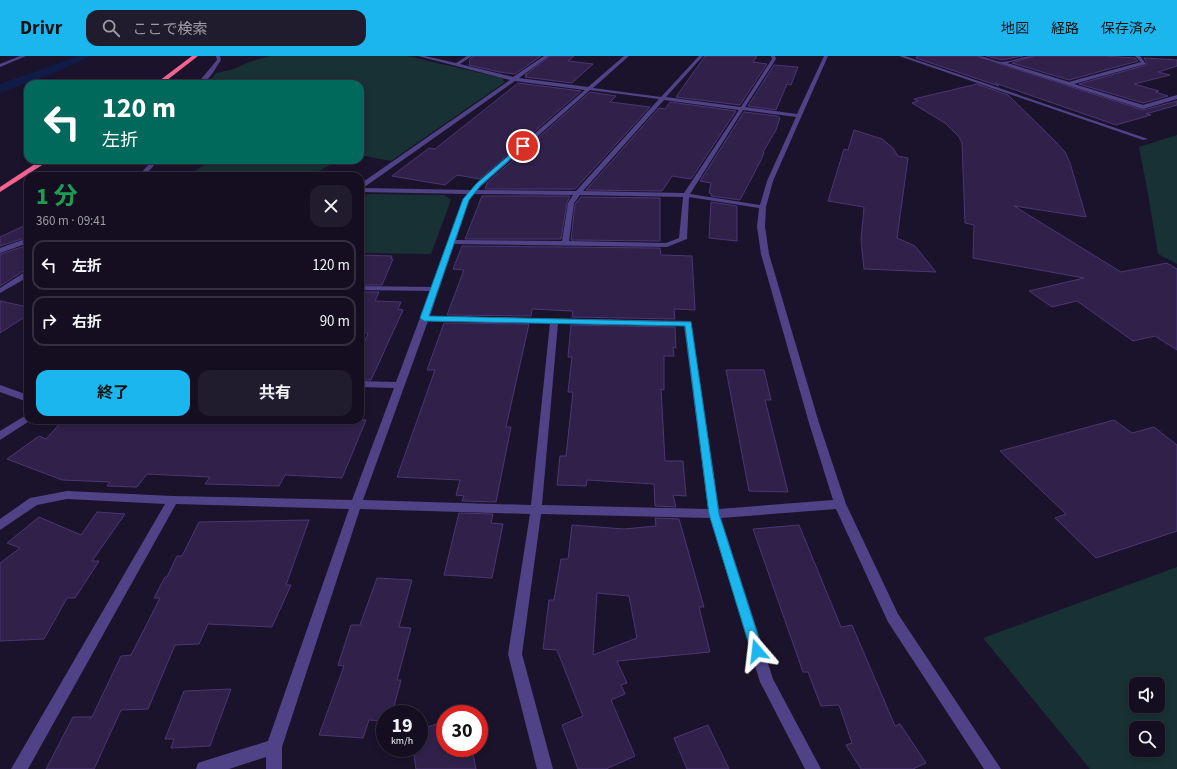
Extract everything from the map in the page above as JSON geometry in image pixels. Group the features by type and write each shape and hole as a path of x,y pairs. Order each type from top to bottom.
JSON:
{"highway":[{"path":"163,80 195,56"},
{"path":"28,172 40,164"},
{"path":"0,190 24,174"}],"street":[{"path":"0,66 24,56"},
{"path":"203,80 216,65 219,60 218,56"},
{"path":"420,56 514,79 800,116"},
{"path":"456,65 470,56"},
{"path":"364,185 548,56"},
{"path":"274,769 274,747 356,505 452,242 466,199 471,192 626,56"},
{"path":"564,244 571,203 578,193 701,56"},
{"path":"452,242 667,245 683,239 686,195 774,58 773,56"},
{"path":"826,56 770,181 763,207 761,227 765,254 814,423 840,504 893,618 993,769"},
{"path":"901,56 1145,139"},
{"path":"979,56 1143,107 1177,97"},
{"path":"1003,63 1031,56"},
{"path":"1068,84 1144,63 1137,56"},
{"path":"145,172 152,164"},
{"path":"364,188 471,192 686,195 763,207"},
{"path":"0,251 24,242"},
{"path":"0,291 24,276"},
{"path":"364,288 435,289"},
{"path":"424,318 688,323 714,514 767,682 813,769"},
{"path":"545,769 515,654 536,510 554,320"},
{"path":"364,384 400,385"},
{"path":"0,388 24,397"},
{"path":"0,436 24,420"},
{"path":"0,526 34,501 67,495 173,500 714,514 840,504"},
{"path":"19,769 173,500"},
{"path":"204,769 274,747"}],"green space":[{"path":"270,56 407,56 502,78 505,82 391,161 364,156 364,80 210,80 216,73 234,69 249,62"},
{"path":"1177,135 1177,264 1158,254 1139,147"},
{"path":"206,164 332,164 317,172 193,172"},
{"path":"364,194 444,195 451,200 431,254 364,253"},
{"path":"1177,567 1177,769 1090,769 983,638"}],"water":[{"path":"79,56 91,56 35,80 24,80 24,84 0,93 0,84"}],"building":[{"path":"473,56 541,56 515,74 469,65 470,59"},
{"path":"550,56 574,56 568,61 593,64 572,83 525,77 527,75 525,75"},
{"path":"705,56 757,56 753,62 767,64 740,105 676,97"},
{"path":"917,56 976,56 1143,110 1177,101 1177,105 1146,114 1151,115 1116,125 995,83 999,86 916,58"},
{"path":"986,56 1023,56 1002,60"},
{"path":"1034,56 1104,56 1135,58 1138,61 1069,80 1012,63"},
{"path":"1144,58 1177,60 1177,66 1158,72 1170,75 1134,84 1159,91 1155,92 1168,96 1143,103 1079,84 1146,65 1147,63"},
{"path":"774,65 798,67 791,85 787,84 776,110 748,106"},
{"path":"518,83 581,91 480,179 457,175 445,185 392,176 429,148 435,149"},
{"path":"977,84 1008,95 1065,152 1070,163 1086,217 1014,206 1121,272 1167,263 1177,269 1177,350 1155,336 1133,341 1077,301 1052,307 1029,291 1084,278 973,258 974,225 965,223 962,143 959,137 945,123 912,103 918,101 914,99"},
{"path":"590,92 616,96 610,102 650,107 575,189 485,189 487,183"},
{"path":"670,102 736,111 691,179 672,176 662,191 586,190 659,108 665,109"},
{"path":"744,112 777,116 780,118 776,130 763,152 764,153 761,160 740,200 711,196 712,194 709,193 711,183 700,181"},
{"path":"854,130 882,139 893,148 898,156 908,158 897,238 915,246 936,272 864,269 861,240 864,207 828,201 844,149 848,150"},
{"path":"482,196 570,196 567,203 561,239 465,239"},
{"path":"581,197 660,198 660,241 571,240 575,204"},
{"path":"711,202 737,206 737,241 709,238"},
{"path":"24,226 24,238 0,246 0,237"},
{"path":"24,246 24,271 0,286 0,254"},
{"path":"462,246 660,248 661,255 692,256 695,310 674,309 675,319 572,317 573,311 532,309 531,316 447,315 464,270 453,269"},
{"path":"364,255 392,256 391,259 393,259 382,285 364,285"},
{"path":"364,292 379,292 375,301 401,302 398,309 403,310 371,380 364,380 364,342 368,334 364,332"},
{"path":"0,301 24,306 24,318 0,333"},
{"path":"444,323 529,324 506,427 511,427 496,502 462,501 464,496 456,495 460,480 397,477 435,370 427,370"},
{"path":"571,325 675,327 676,348 673,347 674,356 664,356 664,390 661,389 665,461 683,461 686,496 673,495 676,507 655,506 654,484 587,480 586,486 557,485 560,456 566,456 573,392 568,392 572,357 568,357"},
{"path":"726,370 764,370 771,400 765,400 788,492 749,491"},
{"path":"364,420 366,420 342,478 285,475 279,486 205,484 210,477 147,474 137,487 107,486 110,482 62,480 7,459 39,436 46,439 59,424 364,424"},
{"path":"1114,420 1132,433 1154,427 1177,445 1177,531 1096,558 1055,518 1066,514 1000,451"},
{"path":"97,512 125,514 92,561 99,561 75,598 67,598 44,639 0,641 0,563 20,548 7,543 39,517 81,535"},
{"path":"459,513 493,514 491,523 503,524 492,578 444,575"},
{"path":"655,518 679,519 704,607 699,607 710,652 617,661 627,683 621,685 625,694 611,700 635,756 606,769 578,769 562,725 583,716 557,650 543,649 549,600 554,600 561,559 568,559 572,525 624,529 656,526","holes":["597,593 629,596 637,638 593,655"]},
{"path":"309,520 286,585 291,585 272,627 208,624 199,644 175,645 148,709 121,710 94,769 46,769 73,717 92,717 121,656 131,655 160,598 154,598 165,577 167,577 177,556 182,556 199,522"},
{"path":"799,525 841,627 852,625 895,726 900,724 926,763 913,769 861,769 846,745 852,743 839,705 821,706 808,672 803,672 753,529"},
{"path":"377,578 412,580 399,627 411,628 397,680 401,680 394,705 376,705 376,720 369,720 363,738 319,735 344,666 338,665 351,625 360,625"},
{"path":"231,689 210,746 171,748 174,739 165,739 184,691"},
{"path":"436,724 436,757 474,757 476,769 416,769 414,757 428,757 428,727"},
{"path":"708,725 729,769 687,769 674,738"}],"route":[{"path":"523,146 479,184 466,199 424,318 688,323 714,514 757,651"}]}
